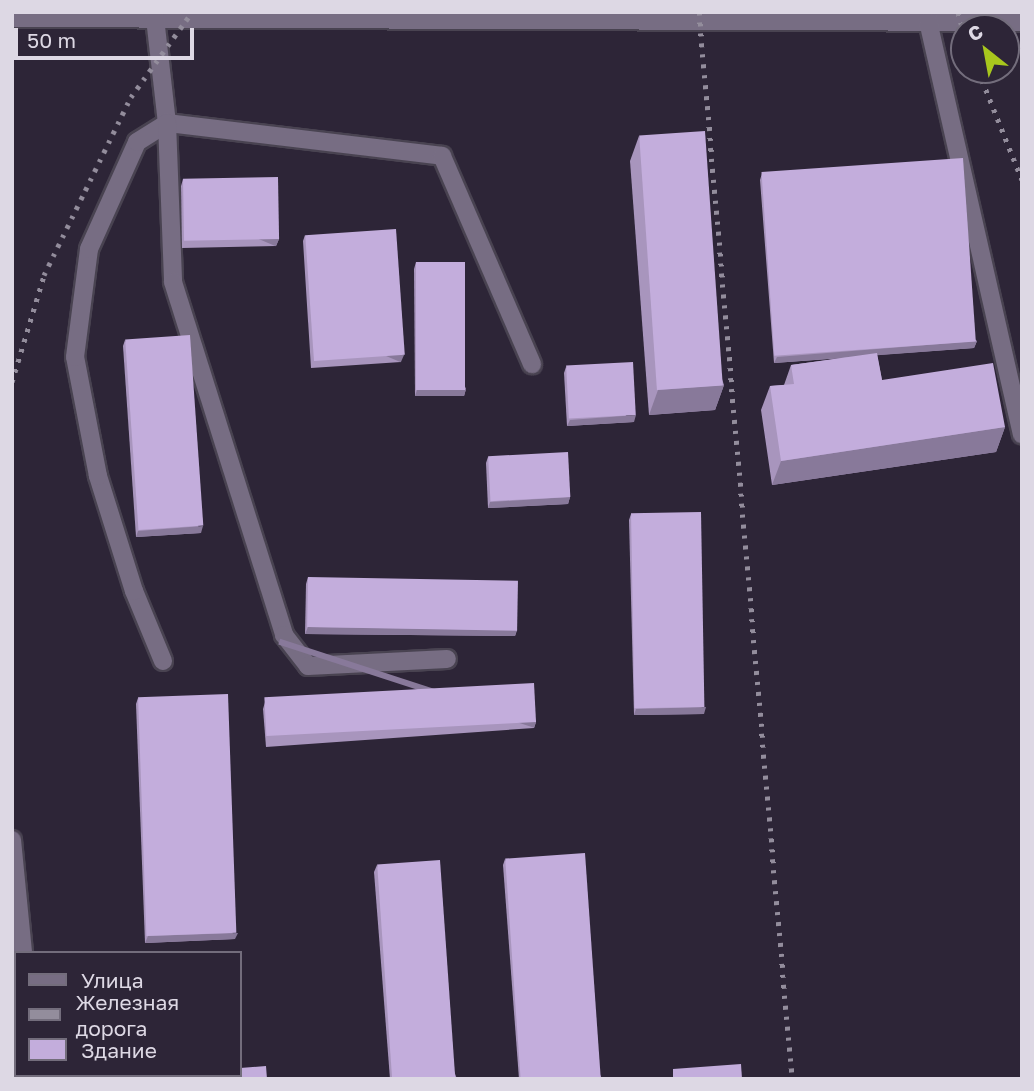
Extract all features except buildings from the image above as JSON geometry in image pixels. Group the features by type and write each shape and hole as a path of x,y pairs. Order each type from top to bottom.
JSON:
{"street":[{"path":"12,18 1022,22"},
{"path":"155,18 167,123 173,282 284,635 308,666 447,659"},
{"path":"928,21 1022,434"},
{"path":"163,661 134,591 98,476 75,357 89,249 137,142 167,123 442,156 532,364"},
{"path":"12,840 23,951"}],"railway":[{"path":"12,382 44,275 131,97 192,12"},
{"path":"699,12 792,1079"},
{"path":"984,84 1022,180"}]}
